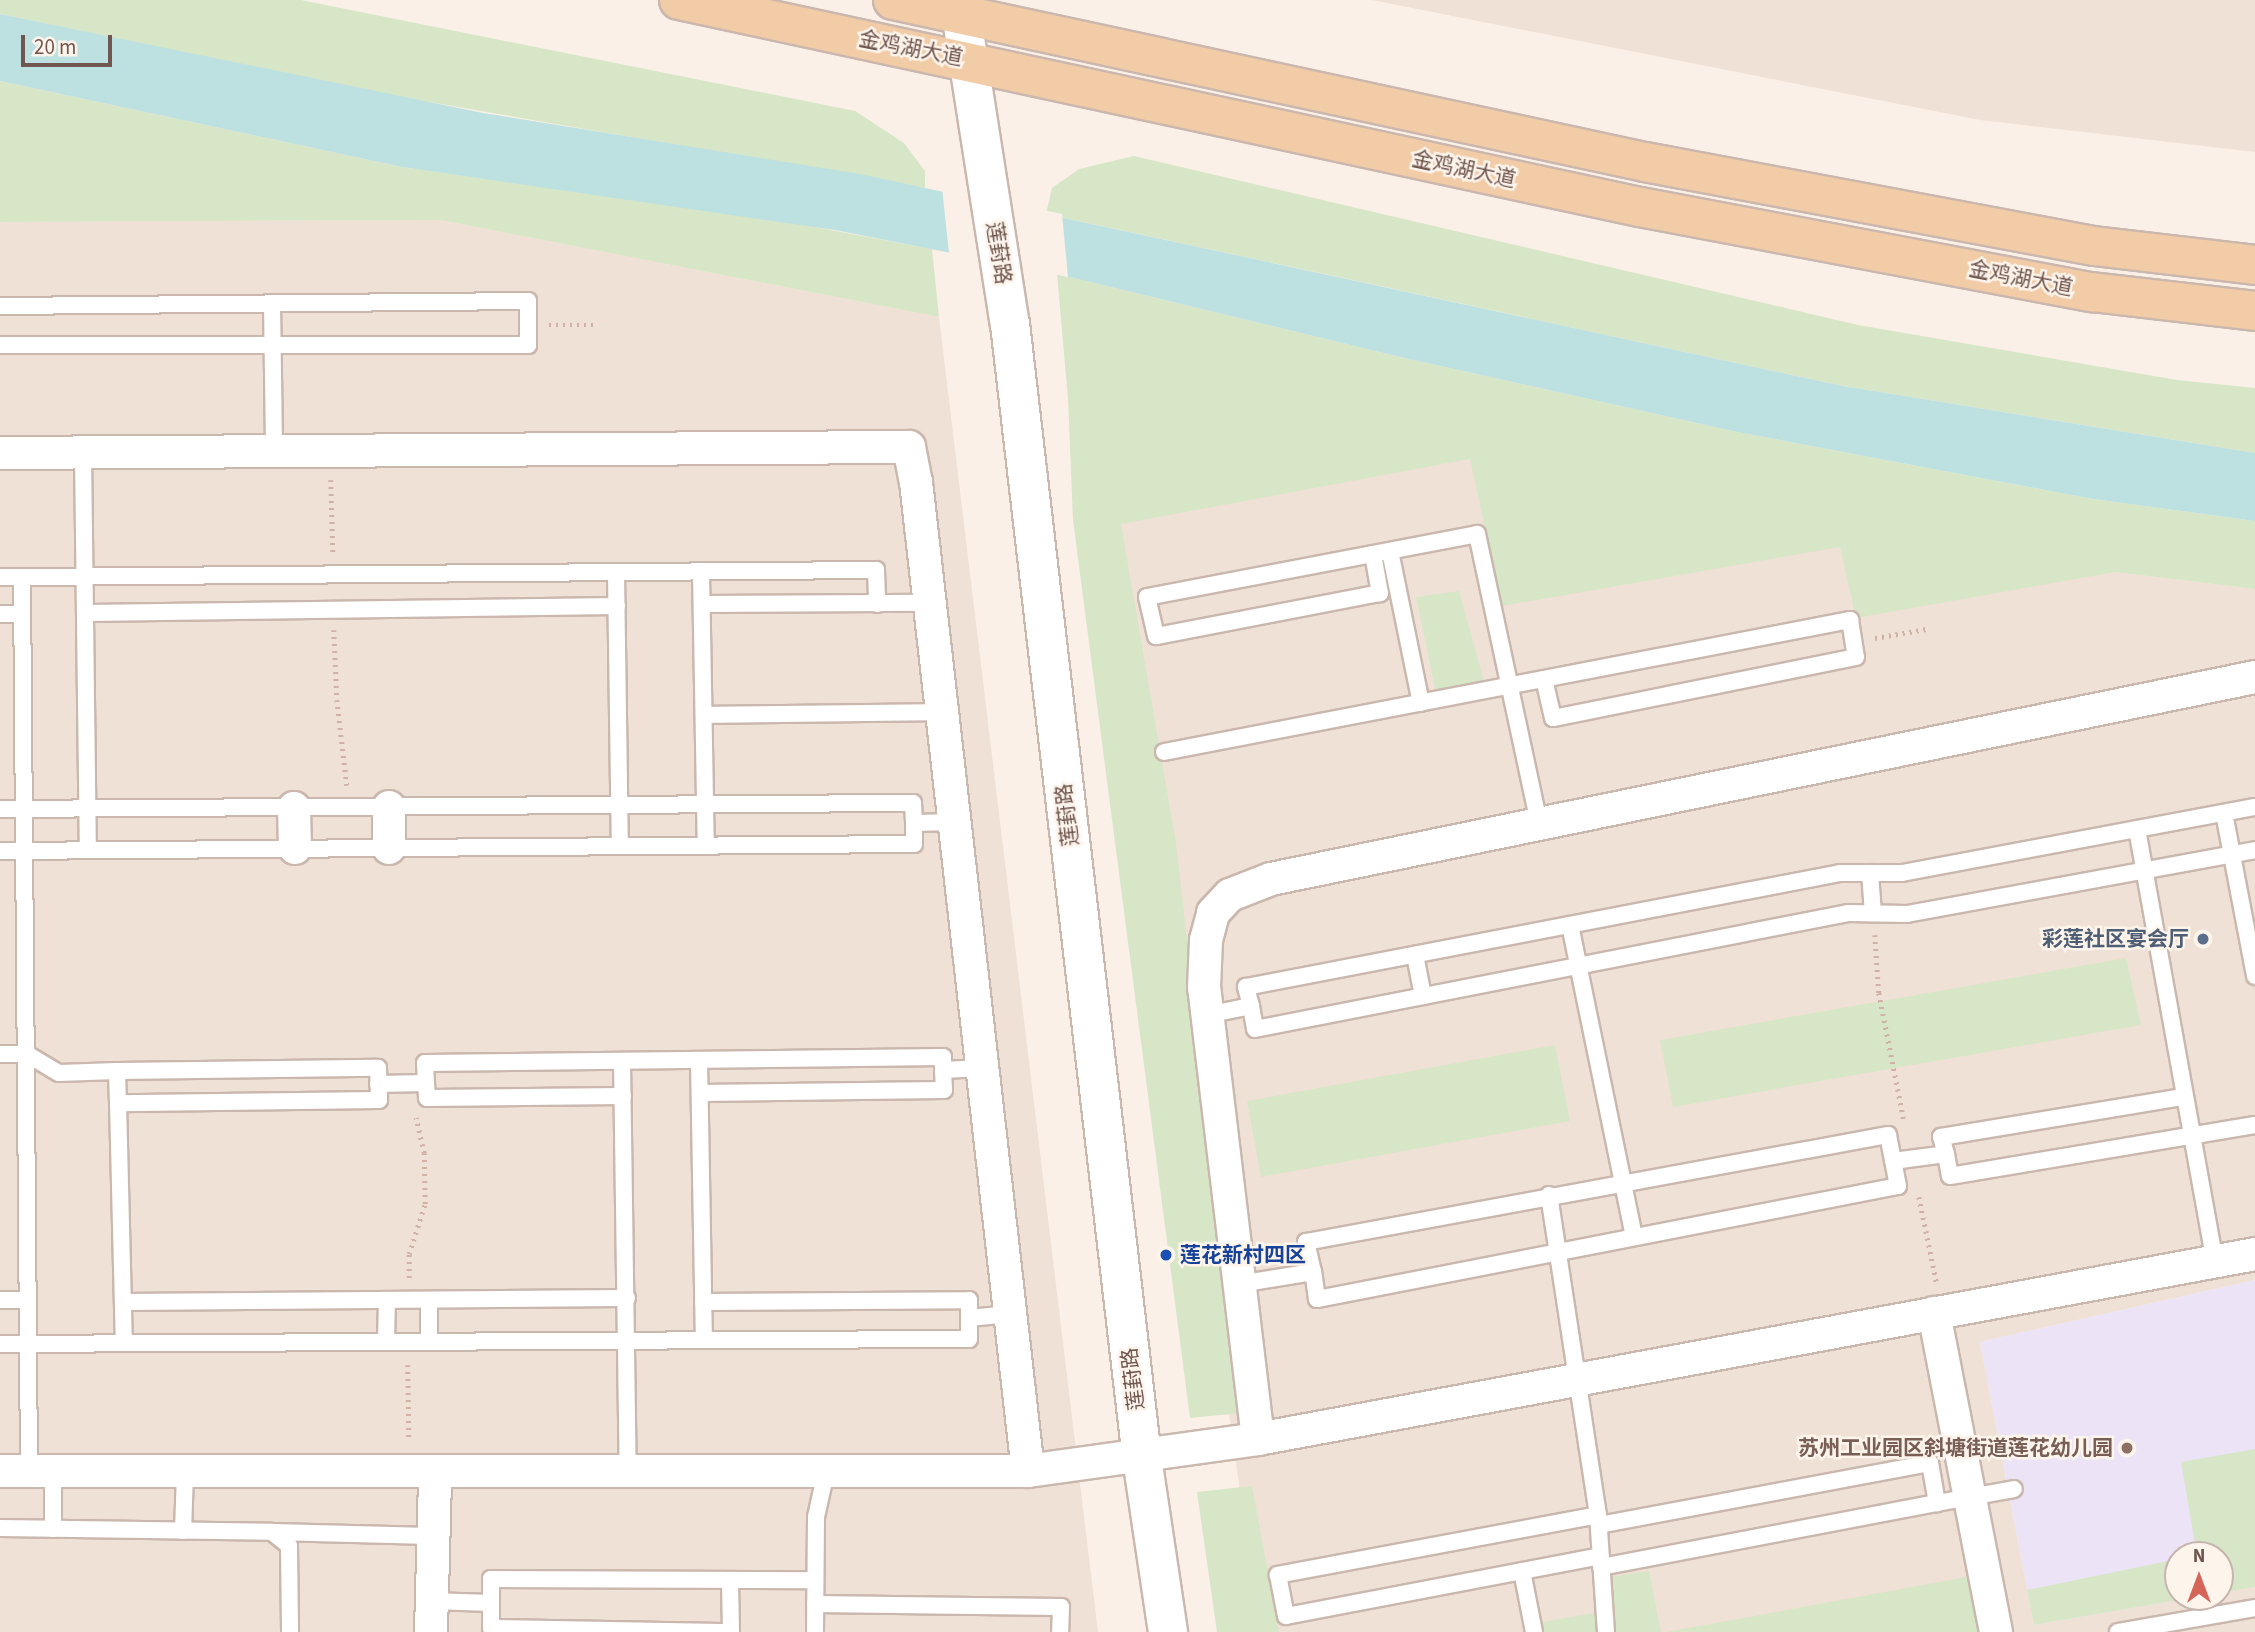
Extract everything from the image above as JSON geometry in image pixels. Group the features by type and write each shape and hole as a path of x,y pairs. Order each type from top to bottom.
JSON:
{"main road":[{"name":"金鸡湖大道","path":"679,0 968,59 1640,207 2092,292 2255,311"},
{"name":"金鸡湖大道","path":"893,0 961,7 1645,162 2094,246 2255,265"},
{"name":"莲葑路","path":"961,7 1010,324 1142,1458 1168,1632"}],"street":[{"path":"0,453 909,447 930,603 1028,1471"},
{"path":"1258,1439 1207,1015 1206,940 1213,913 1230,895 1272,879 2255,677"},
{"path":"389,807 389,848"},
{"path":"294,808 295,849"},
{"path":"27,1472 423,1474 1028,1471 1142,1458 1258,1439 2255,1254"},
{"path":"1939,1313 1996,1632"},
{"path":"423,1474 433,1536 431,1632"}],"lane":[{"path":"0,306 528,301 528,345 0,345"},
{"path":"272,303 274,452"},
{"path":"83,453 88,850"},
{"path":"1373,554 1380,593 1156,636 1147,597 1477,534 1539,824"},
{"path":"1390,551 1421,703"},
{"path":"0,578 876,570 877,604"},
{"path":"616,572 620,846"},
{"path":"701,572 704,604 706,846"},
{"path":"22,577 26,809 27,1472 53,1529"},
{"path":"704,604 930,603"},
{"path":"86,613 617,607"},
{"path":"0,614 22,614"},
{"path":"1164,752 1850,620 1856,657 1553,718 1544,679"},
{"path":"705,715 942,712"},
{"path":"0,809 913,803 914,823 914,845 0,851"},
{"path":"2255,807 1902,873 1840,873 1246,987 1255,1028 1848,912 1907,914 2255,850"},
{"path":"2224,813 2255,976"},
{"path":"914,823 954,822"},
{"path":"2137,829 2182,1097 2215,1261"},
{"path":"1870,873 1873,913"},
{"path":"1570,925 1634,1237"},
{"path":"1415,955 1423,996"},
{"path":"1207,1015 1251,1006"},
{"path":"0,1055 27,1054 59,1073 378,1068 379,1100 118,1103"},
{"path":"623,1096 427,1098 425,1063 943,1057 944,1090 700,1093"},
{"path":"699,1060 704,1338"},
{"path":"622,1061 628,1473"},
{"path":"943,1070 983,1068"},
{"path":"117,1071 124,1342"},
{"path":"378,1084 426,1083"},
{"path":"2182,1097 1941,1137 1950,1176 2190,1138 2255,1125"},
{"path":"1888,1135 1898,1186 1317,1299 1306,1242 1622,1182 1888,1135"},
{"path":"1893,1161 1946,1154"},
{"path":"1549,1195 1580,1379 1598,1520 1606,1632"},
{"path":"1239,1284 1313,1272"},
{"path":"123,1302 627,1298"},
{"path":"0,1300 28,1300"},
{"path":"386,1340 387,1300"},
{"path":"429,1300 429,1340"},
{"path":"0,1344 627,1338 969,1339 969,1300 703,1302"},
{"path":"969,1318 1010,1314"},
{"path":"1937,1503 1930,1463 1278,1575 1286,1616 1522,1571 1600,1562 1937,1503 2014,1489"},
{"path":"815,1632 816,1517 826,1472"},
{"path":"183,1531 185,1474"},
{"path":"0,1528 433,1536"},
{"path":"272,1532 289,1546 290,1632"},
{"path":"1522,1571 1534,1632"},
{"path":"730,1580 729,1632 491,1628 491,1579 814,1580"},
{"path":"432,1601 491,1603"},
{"path":"815,1604 1061,1607 1060,1632"},
{"path":"2118,1632 2255,1608"}],"path":[{"path":"528,325 593,325"},
{"path":"1853,641 1926,629"},
{"path":"1873,913 1879,993 1939,1313"},
{"path":"408,1083 425,1180 425,1204 409,1254 409,1300"},
{"path":"407,1340 423,1474"}],"shaded area":[{"path":"1372,0 2255,0 2255,152 1980,120"},
{"path":"440,220 939,317 1098,1632 0,1632 0,222"},
{"path":"1077,342 2115,572 2255,589 2255,1280 1980,1342 2034,1625 2164,1603 2164,1611 2234,1611 2234,1591 2255,1587 2255,1632 1260,1632"},
{"name":"苏州工业园区斜塘街道莲花幼儿园","path":"2255,1280 2255,1587 2234,1591 2234,1541 2164,1541 2164,1603 2034,1625 1980,1342"}],"green space":[{"path":"0,0 301,0 855,111 904,143 925,171 925,188 360,90 0,14"},
{"path":"0,81 402,167 777,220 932,249 939,317 440,220 0,222"},
{"path":"1134,156 1858,325 2177,380 2255,388 2255,453 1843,386 1046,214 1052,188 1079,169"},
{"path":"1057,274 1400,357 1737,432 2093,499 2255,521 2255,589 2115,572 1856,618 1840,547 1502,606 1470,459 1121,524 1176,843 1241,1413 1190,1418 1073,520 1068,399"},
{"path":"1459,591 1485,685 1436,693 1416,597"},
{"path":"2126,958 2141,1025 1673,1107 1660,1040"},
{"path":"1555,1045 1570,1121 1261,1177 1247,1101"},
{"path":"2255,1449 2255,1587 2234,1591 2234,1541 2195,1541 2181,1462"},
{"path":"1252,1486 1279,1632 1217,1632 1197,1492"},
{"path":"2164,1562 2164,1603 2034,1625 2027,1590"},
{"path":"1649,1571 1661,1632 1615,1632 1609,1577"},
{"path":"1972,1576 1981,1632 1666,1632"},
{"path":"1599,1612 1601,1632 1539,1632 1538,1623"}],"water":[{"path":"0,14 483,113 860,174 1843,386 2255,453 2255,521 2093,499 1737,432 1400,357 1057,274 835,230 402,167 0,81"}],"pier":[{"path":"942,188 1062,214 1068,277 949,253"}],"place":[{"name":"彩莲社区宴会厅","path":"2203,939"},
{"name":"莲花新村四区","path":"1166,1255"},
{"name":"苏州工业园区斜塘街道莲花幼儿园","path":"2127,1448"}]}
